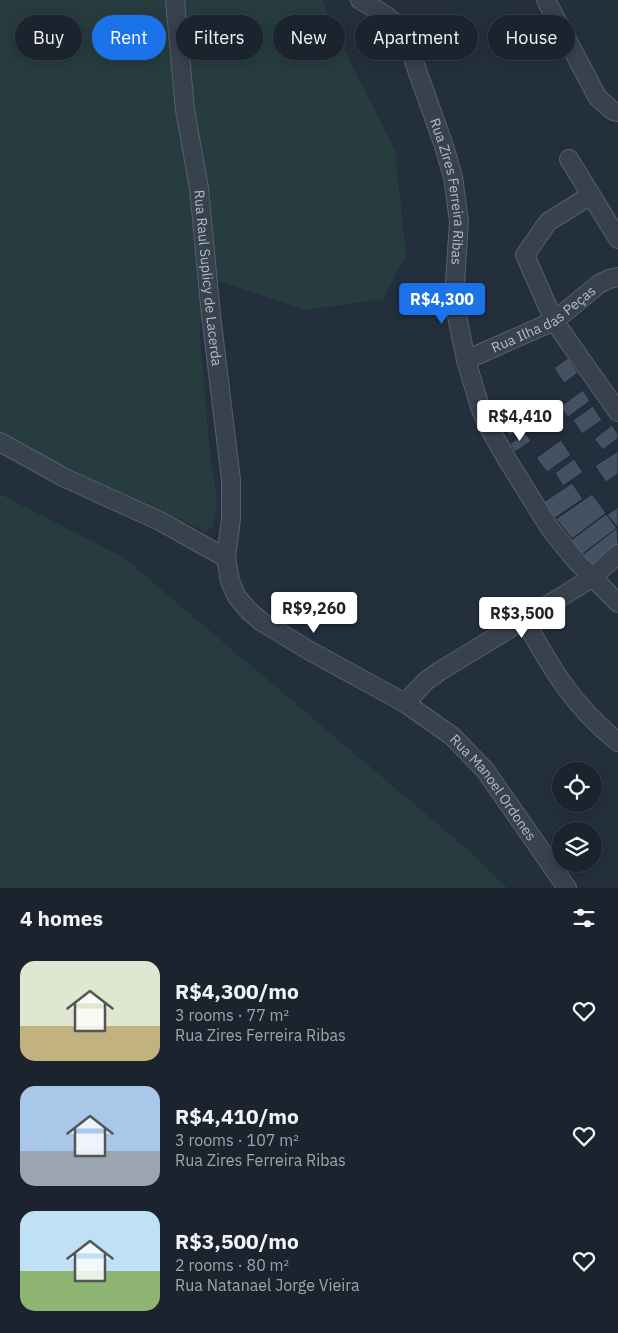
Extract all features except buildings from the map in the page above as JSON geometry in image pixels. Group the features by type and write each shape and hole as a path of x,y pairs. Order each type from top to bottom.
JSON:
{"street":[{"name":"Rua Raul Suplicy de Lacerda","path":"175,0 185,110 199,188 209,295 231,480 226,558 230,581 237,597 262,622 405,704"},
{"name":"Rua Zires Ferreira Ribas","path":"360,0 397,24 406,39 449,160 458,215 455,283 456,311 466,360 487,424 551,530 568,552 618,603"},
{"path":"546,0 598,98 618,112"},
{"path":"569,158 618,239"},
{"path":"591,195 548,222 525,255 554,321 618,412"},
{"name":"Rua Ilha das Peças","path":"466,360 554,321 599,284 618,277"},
{"path":"0,442 65,478 160,521 226,558"},
{"path":"405,704 426,681 440,671 592,578 618,554"},
{"path":"524,619 569,693 603,730 618,742"},
{"name":"Rua Manoel Ordones","path":"405,704 452,736 480,764 567,888"}],"green space":[{"path":"0,0 322,0 328,15 273,15 273,60 345,60 345,52 395,150 406,255 383,299 305,310 203,276 200,336 210,454 217,504 213,526 206,532 137,499 89,482 0,430"},
{"path":"0,494 123,557 468,850 507,888 0,888"}]}
